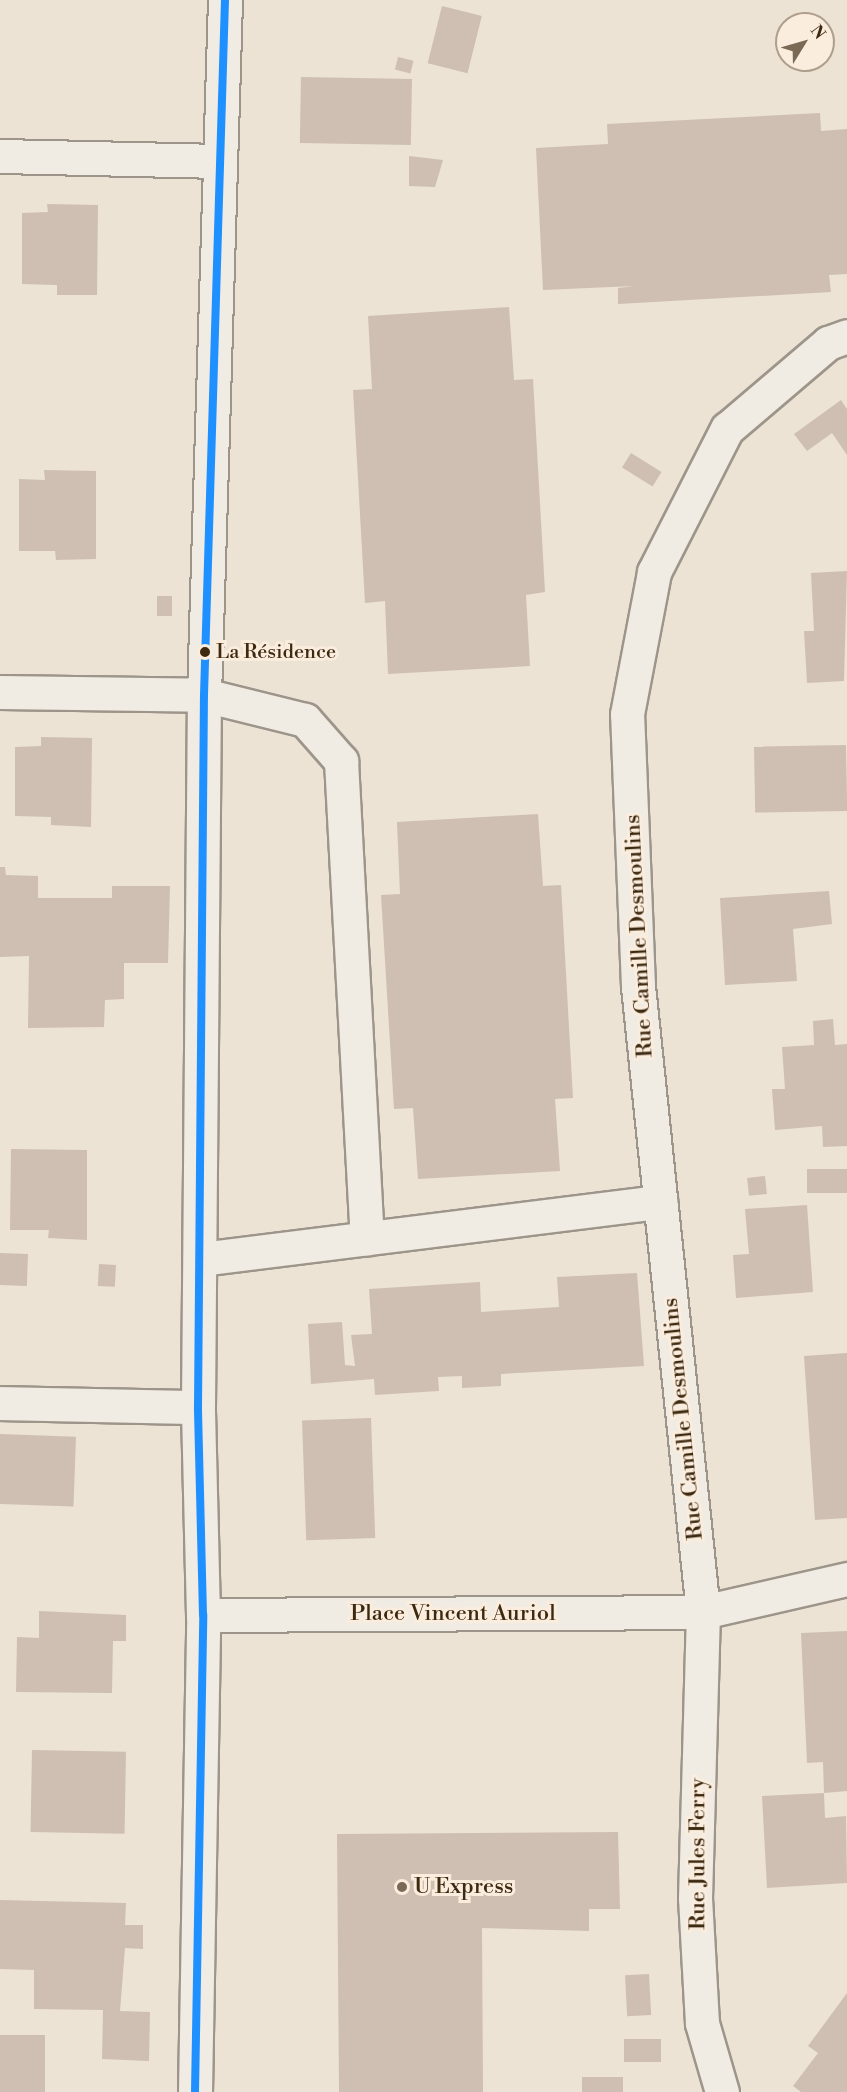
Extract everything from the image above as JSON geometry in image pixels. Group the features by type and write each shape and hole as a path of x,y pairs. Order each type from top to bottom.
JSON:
{"street":[{"path":"195,2092 203,1615 198,1407 204,695 217,161 225,0"},
{"path":"0,156 217,161"},
{"name":"Rue Camille Desmoulins","path":"703,1612 638,986 627,714 654,572 727,429 828,343 847,336"},
{"path":"0,692 204,695 305,720 341,761 367,1238"},
{"path":"200,1259 660,1202"},
{"path":"0,1403 198,1407"},
{"name":"Place Vincent Auriol","path":"203,1615 703,1612 847,1579"},
{"name":"Rue Jules Ferry","path":"703,1612 695,1898 702,2023 722,2092"}],"building":[{"path":"442,6 482,16 468,73 428,63"},
{"path":"398,57 414,61 410,73 395,70"},
{"path":"301,77 412,79 411,145 300,143"},
{"path":"820,113 821,131 847,129 847,274 829,275 831,292 618,304 618,288 634,286 543,290 536,148 608,144 607,124"},
{"path":"409,156 443,160 435,187 409,186"},
{"path":"47,204 98,205 97,295 57,295 57,285 22,284 22,213 48,212"},
{"path":"509,307 514,380 533,379 545,592 526,595 530,666 388,674 385,601 365,603 353,390 372,389 368,316"},
{"path":"841,400 847,409 847,455 832,433 807,451 794,434"},
{"path":"631,453 662,472 653,486 622,467"},
{"path":"44,470 96,471 96,559 56,560 55,551 19,551 19,479 45,480"},
{"path":"847,571 844,681 807,683 804,631 814,631 811,573"},
{"path":"157,596 172,596 172,616 157,616"},
{"path":"41,737 92,738 91,827 51,825 51,817 15,816 15,747 41,746"},
{"path":"846,745 847,811 755,813 754,747"},
{"path":"538,814 543,886 561,885 573,1098 555,1099 560,1171 418,1179 413,1108 394,1109 381,895 400,894 397,822"},
{"path":"0,867 5,867 6,875 38,876 38,898 112,898 112,886 170,886 168,963 124,963 124,999 105,1000 104,1027 28,1028 29,956 0,957"},
{"path":"829,891 832,924 793,929 797,981 725,985 720,898"},
{"path":"833,1019 835,1045 847,1044 847,1146 823,1147 822,1126 775,1130 772,1089 785,1089 782,1047 814,1045 813,1021"},
{"path":"11,1149 87,1150 87,1240 48,1238 49,1230 10,1230"},
{"path":"807,1169 847,1169 847,1193 807,1193"},
{"path":"765,1176 767,1194 749,1196 747,1178"},
{"path":"807,1205 813,1292 736,1298 733,1255 749,1254 745,1209"},
{"path":"0,1253 28,1254 27,1286 0,1285"},
{"path":"99,1264 116,1265 115,1287 98,1286"},
{"path":"637,1273 644,1366 501,1374 501,1386 462,1388 462,1376 438,1377 439,1391 375,1395 374,1379 311,1384 308,1324 342,1322 345,1365 355,1366 351,1335 372,1334 369,1289 480,1282 481,1312 559,1307 557,1277"},
{"path":"847,1353 847,1518 815,1520 804,1356"},
{"path":"371,1418 375,1538 306,1540 302,1420"},
{"path":"0,1434 76,1437 74,1507 0,1504"},
{"path":"39,1611 126,1615 126,1641 113,1641 112,1693 16,1692 17,1637 39,1638"},
{"path":"847,1631 847,1791 824,1793 823,1762 807,1763 801,1633"},
{"path":"32,1750 126,1752 125,1834 31,1832"},
{"path":"824,1793 825,1818 846,1816 847,1883 767,1888 762,1796"},
{"path":"618,1832 620,1909 589,1909 589,1931 482,1928 483,2092 339,2092 337,1834"},
{"path":"0,1900 126,1903 125,1925 143,1925 143,1949 125,1948 120,2011 150,2012 149,2061 102,2059 103,2010 34,2009 34,1970 0,1969"},
{"path":"649,1974 651,2015 627,2016 625,1975"},
{"path":"847,1993 847,2092 801,2092 793,2086 818,2053 808,2046"},
{"path":"0,2035 45,2035 45,2092 0,2092"},
{"path":"624,2039 661,2039 661,2062 624,2062"},
{"path":"582,2077 623,2077 623,2092 582,2092"}],"transit line":[{"path":"195,2092 203,1615 198,1407 204,695 225,0"}],"place":[{"name":"La Résidence","path":"205,652"},
{"name":"U Express","path":"402,1887"}]}
